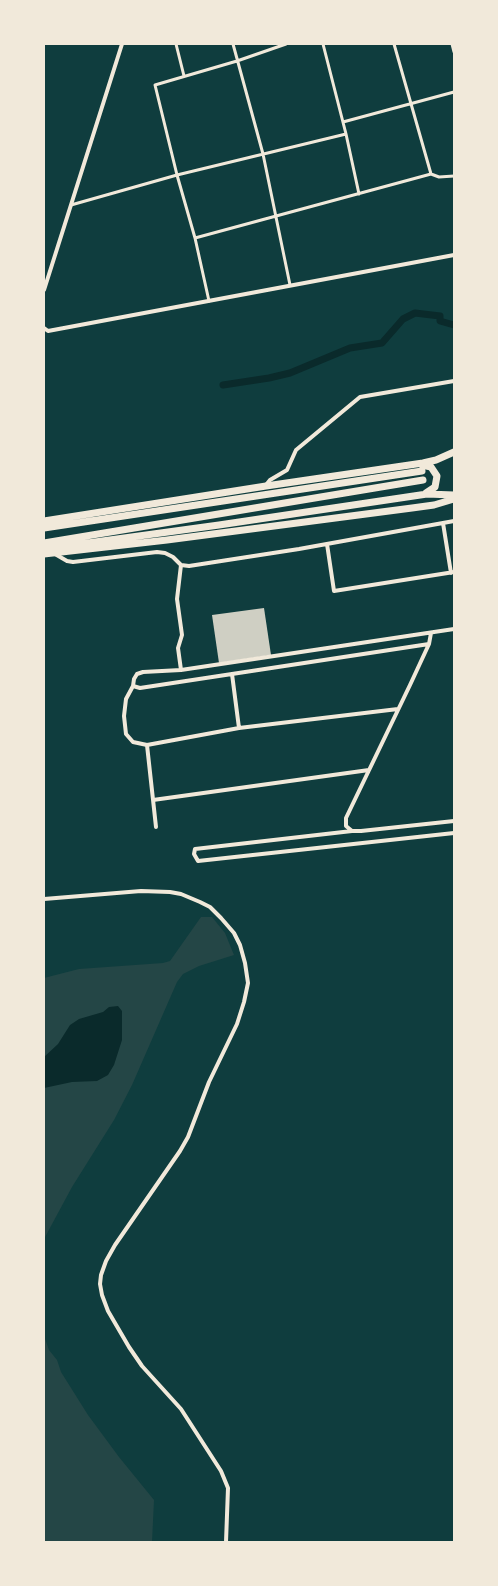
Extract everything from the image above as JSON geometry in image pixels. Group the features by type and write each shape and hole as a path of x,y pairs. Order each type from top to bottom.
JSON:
{"highway":[{"path":"44,521 411,465 436,460 454,452"},
{"path":"411,465 427,465 433,468 437,474 438,480 435,487 421,494"},
{"path":"44,528 422,471"},
{"path":"44,543 423,480"},
{"path":"44,549 219,525 421,494 438,493 454,495"},
{"path":"44,554 412,508 434,505 454,499"}],"street":[{"path":"44,290 122,44"},
{"path":"176,44 184,76"},
{"path":"233,44 263,154 290,286"},
{"path":"210,301 156,85 286,44"},
{"path":"323,44 359,194"},
{"path":"394,44 431,174"},
{"path":"452,44 454,52"},
{"path":"343,122 454,92"},
{"path":"70,205 177,175 346,134"},
{"path":"195,238 431,174 439,177 454,176"},
{"path":"44,328 48,331 454,255"},
{"path":"266,486 270,480 288,470 296,450 360,397 454,381"},
{"path":"53,554 73,562 157,552 166,553 182,565 189,566 454,521"},
{"path":"327,544 334,591 453,572 444,523"},
{"path":"181,670 178,648 182,635 177,599 182,565"},
{"path":"398,709 238,728 147,745 133,742 126,734 124,716 126,699 133,686 134,679 137,674 143,672 181,670 454,629"},
{"path":"352,831 346,826 346,818 429,644 431,633"},
{"path":"133,686 140,688 429,644"},
{"path":"232,674 238,728"},
{"path":"147,745 156,826"},
{"path":"153,800 369,770"},
{"path":"454,821 195,849 194,854 198,861 454,833"},
{"path":"44,900 141,891 164,891 182,894 210,907 234,933 240,945 248,983 237,1024 209,1082 201,1108 188,1137 115,1245 106,1261 100,1284 108,1311 129,1347 142,1366 181,1409 221,1471 228,1488 226,1542"}],"shaded area":[{"path":"201,917 212,917 225,933 234,955 199,966 183,974 177,982 132,1085 114,1120 72,1187 44,1239 44,978 79,969 170,961"},
{"path":"118,1006 122,1011 122,1040 114,1065 108,1075 97,1081 72,1082 44,1088 44,1057 58,1044 70,1025 79,1019 103,1012 109,1007"},
{"path":"44,1336 49,1350 57,1360 61,1372 88,1415 154,1500 152,1542 44,1542"}],"building":[{"path":"264,608 271,655 219,663 212,615"}],"waterway":[{"path":"223,385 290,373 350,348 382,343 403,319 415,313 440,316 440,321 454,325"}]}
